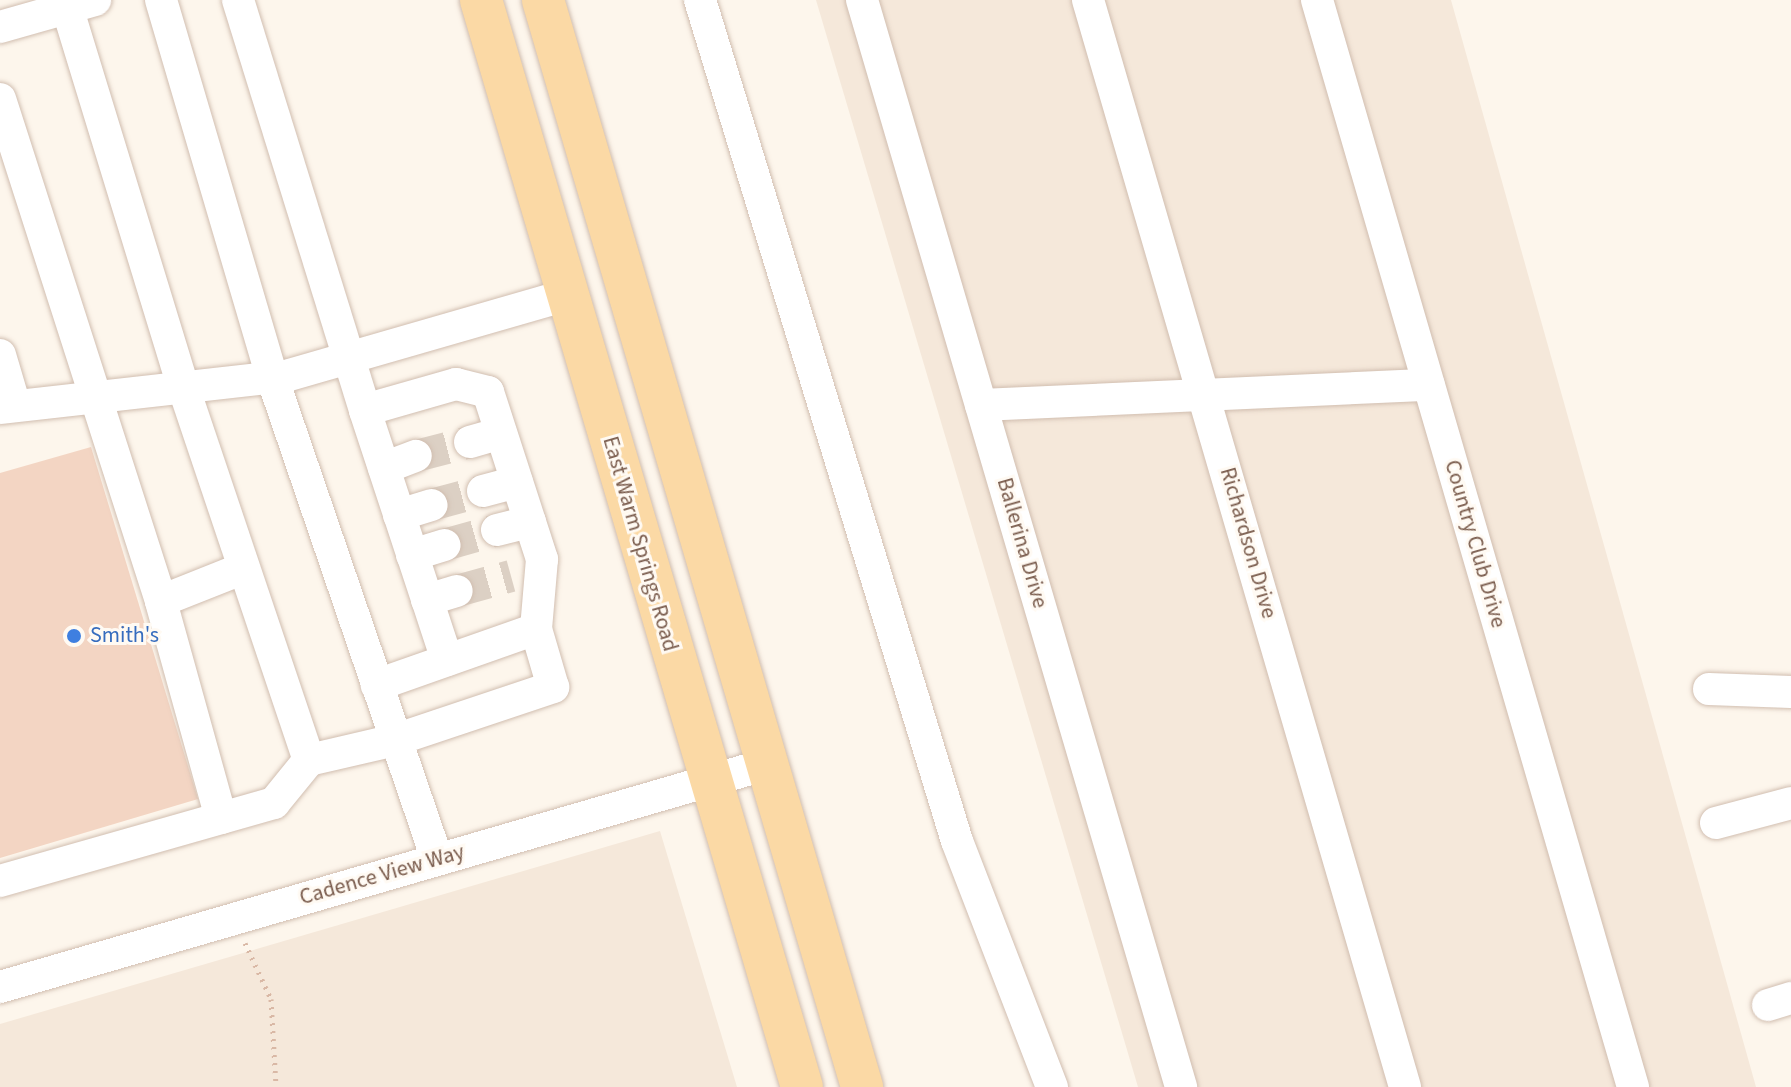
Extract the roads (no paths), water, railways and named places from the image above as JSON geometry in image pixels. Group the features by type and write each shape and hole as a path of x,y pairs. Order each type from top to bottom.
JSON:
{"main road":[{"name":"East Warm Springs Road","path":"481,0 802,1087"},
{"path":"543,0 764,765 862,1087"},
{"path":"567,295 623,281"}],"street":[{"path":"161,0 272,377 437,859"},
{"path":"238,0 412,555 442,596 447,660"},
{"path":"700,0 957,841 1052,1087"},
{"name":"Ballerina Drive","path":"862,0 1181,1087"},
{"name":"Richardson Drive","path":"1088,0 1405,1087"},
{"name":"Country Club Drive","path":"1317,0 1633,1087"},
{"path":"2,17 81,4 183,386 309,760"},
{"path":"0,99 98,394 161,601 221,818"},
{"path":"0,355 8,407 98,394 272,377 567,295"},
{"path":"0,881 274,803 309,760 395,740 553,687 536,629 526,572 530,522 488,392 456,384 365,410"},
{"path":"981,405 1089,396 1206,397 1429,385"},
{"path":"470,442 501,433"},
{"path":"384,468 416,456"},
{"path":"483,491 517,482"},
{"path":"399,515 431,505"},
{"path":"497,530 530,522"},
{"path":"412,555 444,545"},
{"path":"161,601 244,568"},
{"path":"377,685 536,629"},
{"path":"1709,689 1791,692"},
{"name":"Cadence View Way","path":"0,987 764,765"},
{"path":"1716,823 1791,803"}],"tunnel":[{"path":"416,456 470,442"},
{"path":"431,505 483,491"},
{"path":"444,545 497,530"},
{"path":"457,591 511,576"}],"place":[{"name":"Smith's","path":"74,636"}]}
